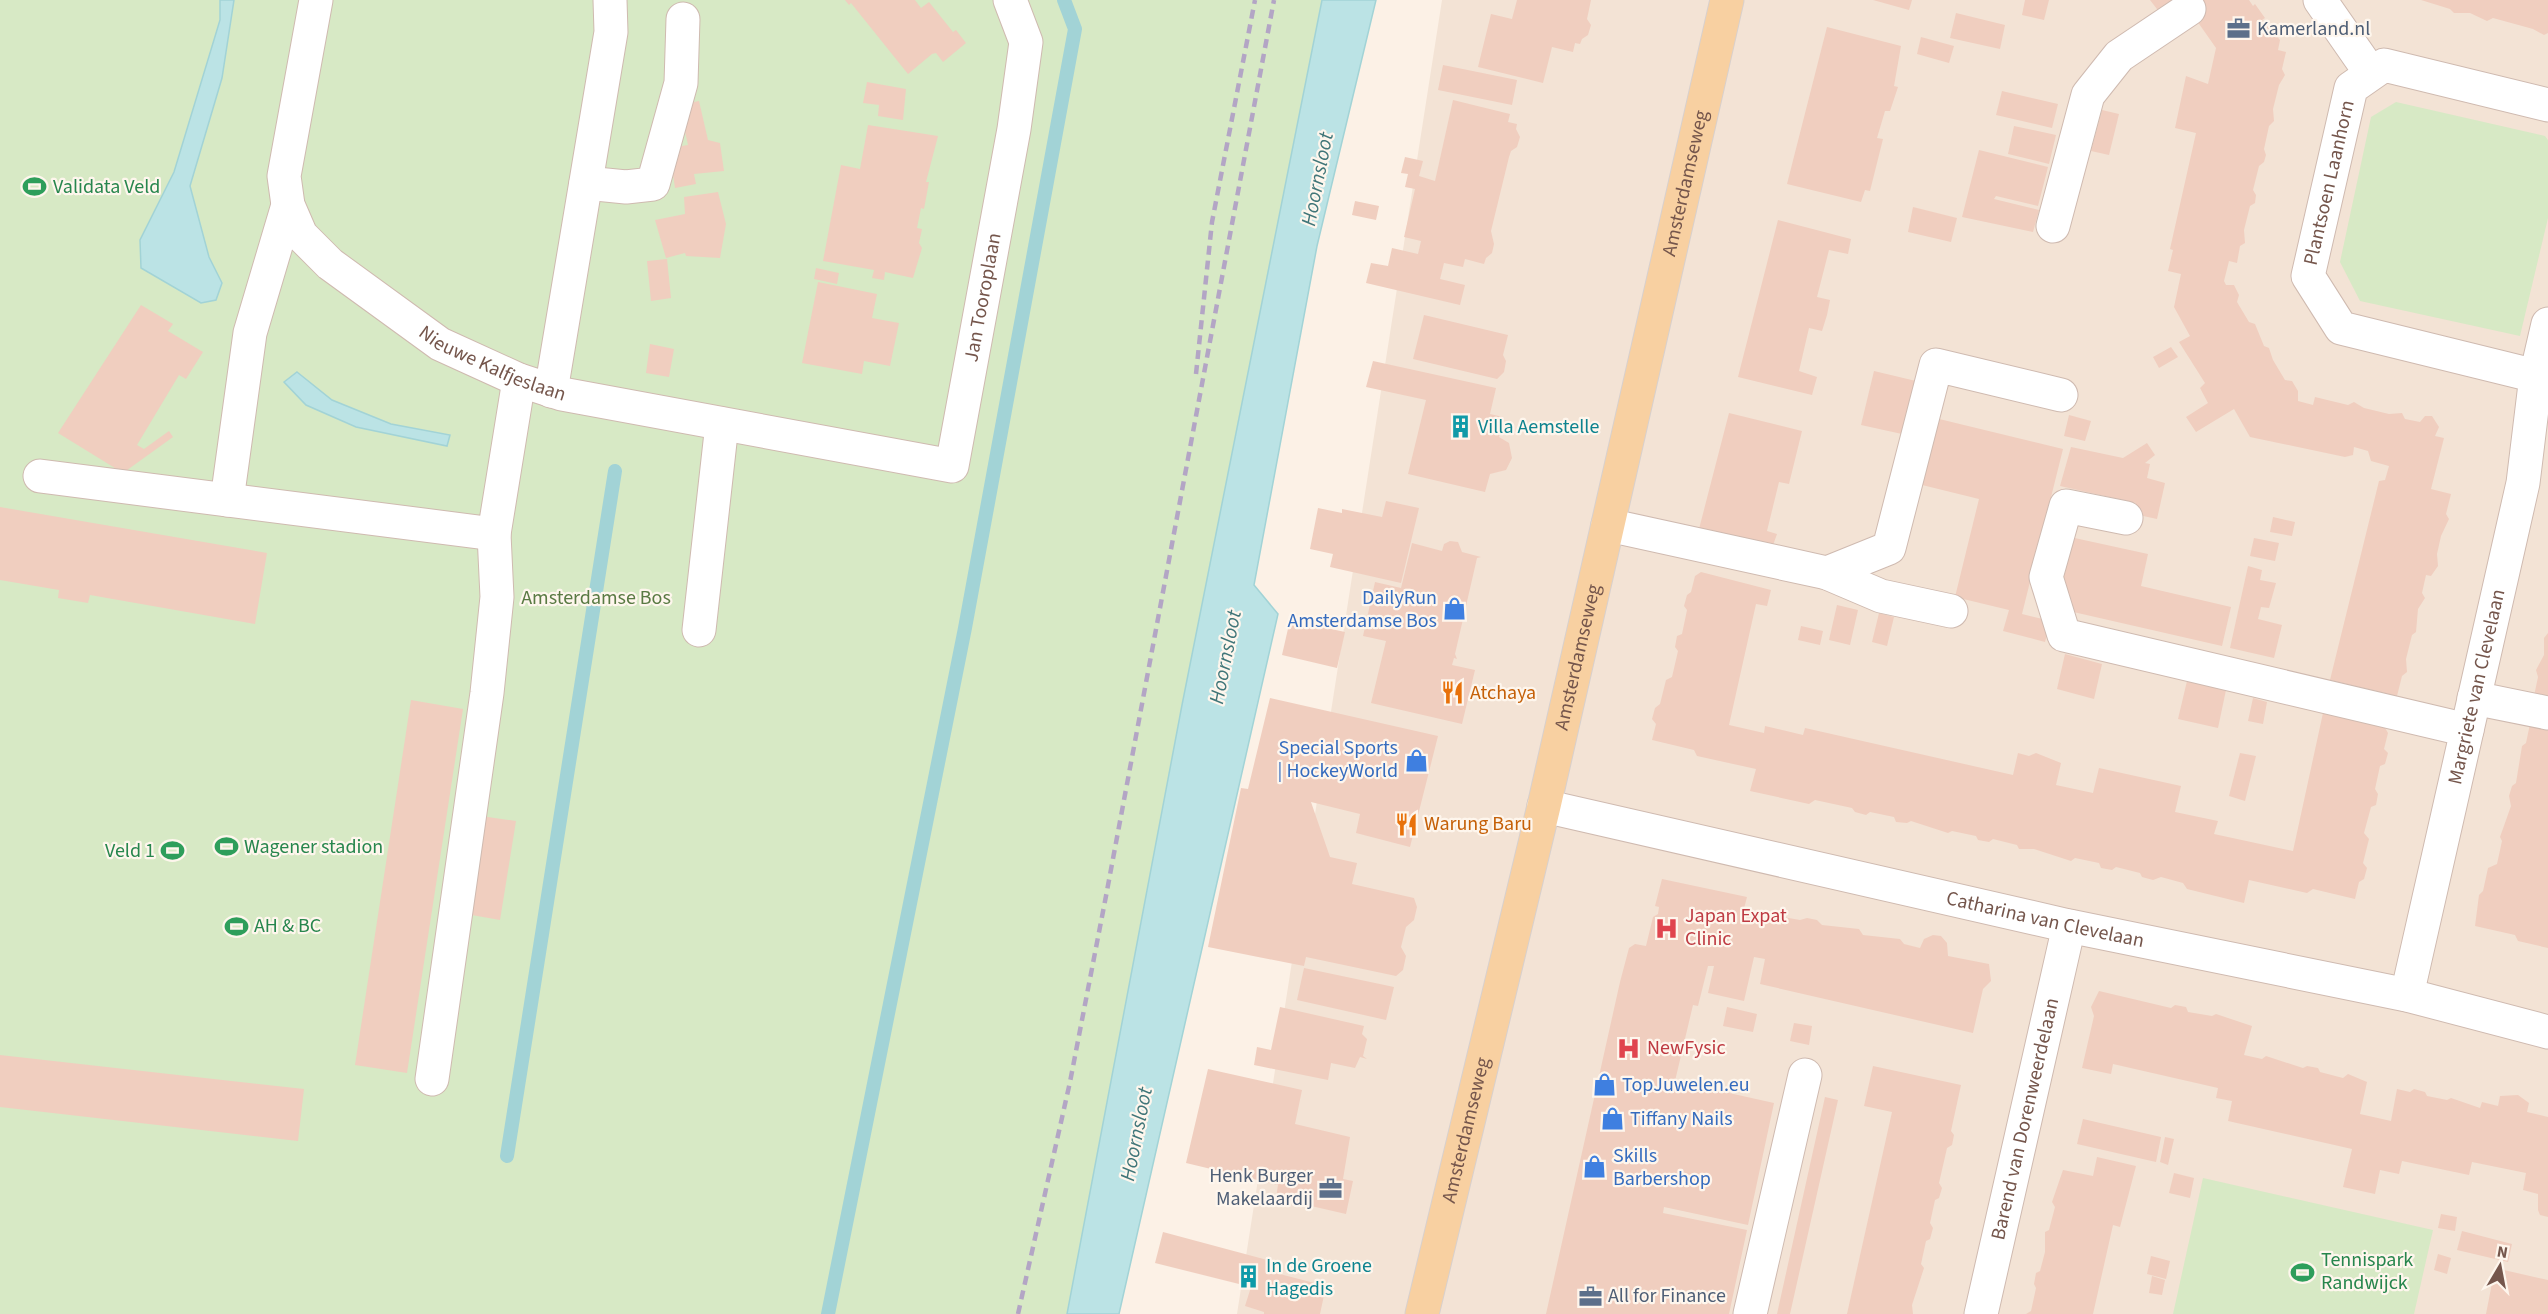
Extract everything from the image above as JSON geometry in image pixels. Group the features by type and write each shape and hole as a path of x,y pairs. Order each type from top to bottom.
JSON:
{"main road":[{"name":"Amsterdamseweg","path":"1422,1314 1544,806 1728,0"}],"street":[{"name":"Nieuwe Kalfjeslaan","path":"316,0 284,176 288,205 301,235 330,264 440,344 519,380 551,391 952,466"},
{"path":"551,391 611,33 610,0"},
{"name":"Jan Tooroplaan","path":"952,466 1014,129 1026,42 1010,0"},
{"path":"2320,0 2370,72 2384,65 2548,105"},
{"path":"2053,226 2088,94 2119,56 2189,9"},
{"path":"586,183 626,187 653,184 681,83 683,19"},
{"name":"Plantsoen Laanhorn","path":"2370,72 2351,88 2308,276 2341,328 2536,376"},
{"path":"228,500 250,333 288,205"},
{"path":"2536,376 2548,324"},
{"path":"1827,573 1889,549 1936,365 2061,395"},
{"name":"Margriete van Clevelaan","path":"2407,995 2474,698 2535,485 2536,376"},
{"path":"432,1079 487,693 496,597 494,534 519,380"},
{"path":"699,630 722,424"},
{"path":"40,476 494,534"},
{"path":"2126,518 2066,506 2046,577 2064,635 2467,730"},
{"path":"1608,525 1827,573 1881,596 1951,611"},
{"path":"2474,698 2548,713"},
{"name":"Catharina van Clevelaan","path":"1544,806 2068,926 2407,995 2548,1032"},
{"name":"Barend van Dorenweerdelaan","path":"1981,1314 2068,926"},
{"path":"1750,1314 1805,1075"}],"shaded area":[{"path":"1442,0 2548,0 2548,1314 1237,1314"}],"green space":[{"name":"Amsterdamse Bos","path":"0,0 1322,0 1182,705 1067,1314 0,1314"},
{"path":"2396,102 2545,136 2548,140 2548,218 2520,336 2360,301 2340,262 2371,117"},
{"name":"Tennispark Randwijck","path":"2203,1178 2433,1230 2414,1314 2173,1314"}],"water":[{"path":"220,0 234,0 222,78 190,186 209,257 222,283 216,300 201,303 141,268 140,240 174,172 220,20"},
{"name":"Hoornsloot","path":"1322,0 1376,0 1317,246 1254,585 1278,614 1119,1314 1067,1314 1182,705"},
{"path":"297,372 332,400 391,424 450,435 447,446 356,427 306,405 284,382"}],"building":[{"path":"845,0 915,0 921,8 929,2 953,32 956,30 966,43 943,62 936,53 932,54 908,74 851,3 849,5"},
{"path":"1517,0 1591,0 1587,19 1591,25 1588,35 1582,39 1580,44 1575,43 1573,52 1552,47 1543,83 1478,67 1491,14 1512,19"},
{"path":"1873,0 1912,0 1909,10"},
{"path":"2025,0 2049,0 2044,20 2022,15"},
{"path":"2150,0 2249,0 2253,6 2255,4 2265,18 2262,20 2280,40 2278,50 2286,52 2282,69 2285,75 2279,85 2273,109 2274,121 2269,126 2264,149 2266,155 2264,162 2259,166 2253,190 2256,195 2255,203 2250,206 2244,230 2245,243 2240,246 2237,263 2229,261 2224,281 2226,285 2234,285 2239,295 2237,302 2249,322 2255,324 2264,346 2269,348 2285,380 2292,381 2298,391 2298,401 2313,405 2315,397 2348,405 2354,402 2364,408 2389,414 2402,413 2405,419 2420,422 2425,416 2432,416 2439,427 2435,436 2444,438 2431,489 2451,494 2446,514 2449,519 2441,536 2437,554 2438,566 2431,576 2426,575 2422,593 2425,598 2418,609 2416,632 2412,635 2406,659 2407,672 2402,676 2397,696 2330,680 2379,481 2385,480 2389,466 2371,461 2368,451 2354,447 2353,455 2345,457 2250,437 2234,409 2196,432 2186,417 2208,403 2200,388 2205,383 2179,342 2190,336 2174,307 2181,274 2168,271 2173,250 2170,249 2196,133 2175,128 2186,76 2208,84 2216,48 2183,1 2160,13"},
{"path":"2421,0 2548,0 2548,33 2544,35 2533,29 2493,18 2487,21 2470,13 2454,13 2450,9"},
{"path":"1956,13 2005,25 2000,49 1950,38"},
{"path":"1827,27 1901,46 1894,86 1898,87 1890,111 1885,111 1877,138 1883,139 1870,191 1865,190 1861,202 1787,184"},
{"path":"1921,37 1954,46 1949,63 1917,54"},
{"path":"1443,65 1517,80 1512,105 1438,90"},
{"path":"867,82 906,89 903,120 878,116 879,105 863,103"},
{"path":"2002,91 2058,104 2052,128 1996,115"},
{"path":"1453,100 1510,114 1508,122 1517,124 1516,129 1520,137 1517,147 1511,151 1509,157 1491,231 1494,244 1492,253 1486,258 1484,264 1465,259 1463,267 1444,263 1440,279 1465,285 1460,305 1366,283 1371,263 1388,266 1392,248 1418,254 1421,241 1404,237 1415,189 1405,187 1408,174 1401,173 1405,157 1423,161 1419,176 1435,181"},
{"path":"699,101 708,140 720,143 724,171 694,174 696,184 675,188 669,148 688,145 679,105"},
{"path":"2102,110 2119,114 2109,155 2091,151"},
{"path":"868,125 938,136 926,182 929,182 924,209 921,208 917,228 922,229 919,243 922,248 913,278 885,272 884,280 872,278 874,270 823,261 841,165 860,169"},
{"path":"2014,126 2056,135 2049,164 2008,154"},
{"path":"1979,150 2048,167 2038,206 1996,196 1994,199 2039,210 2033,232 1962,217"},
{"path":"718,192 726,224 720,258 686,256 685,253 666,258 655,220 685,214 684,197"},
{"path":"1355,201 1379,206 1376,220 1352,215"},
{"path":"1913,207 1957,218 1951,242 1908,232"},
{"path":"1778,220 1851,239 1848,254 1829,250 1817,297 1830,300 1827,315 1822,331 1809,328 1799,371 1817,377 1812,395 1738,377"},
{"path":"667,259 671,298 651,301 647,261"},
{"path":"816,268 839,273 837,284 814,279"},
{"path":"818,282 877,294 872,318 899,323 890,366 864,361 862,374 802,363"},
{"path":"141,305 173,324 168,331 203,352 186,379 179,375 137,445 144,449 169,431 173,437 123,473 58,433"},
{"path":"1424,315 1508,335 1503,355 1506,361 1504,372 1497,379 1413,359"},
{"path":"650,344 674,349 669,377 646,373"},
{"path":"2171,347 2178,357 2159,368 2153,357"},
{"name":"Villa Aemstelle","path":"1373,361 1496,388 1490,414 1503,417 1499,437 1509,443 1512,458 1506,470 1490,474 1485,492 1408,474 1426,400 1366,387"},
{"path":"1874,371 1916,381 1902,434 1861,425"},
{"path":"1729,413 1802,431 1789,484 1779,482 1767,531 1777,534 1772,548 1699,529"},
{"path":"2069,415 2091,421 2085,441 2064,436"},
{"path":"1931,417 2063,449 2022,614 2051,621 2045,642 2003,631 2009,610 1955,597 1979,499 1914,483"},
{"path":"2147,443 2155,455 2145,463 2150,464 2147,478 2165,483 2157,519 2134,514 2136,503 2060,486 2071,447 2123,458"},
{"path":"1386,501 1419,508 1401,583 1330,567 1333,554 1310,549 1318,508 1342,513 1342,509 1382,517"},
{"path":"0,507 267,553 255,624 90,595 88,603 58,598 59,590 0,580"},
{"path":"2273,517 2295,522 2292,536 2270,532"},
{"path":"2070,537 2148,554 2141,586 2231,607 2222,646 2069,611 2059,583"},
{"path":"2254,538 2279,543 2275,561 2250,556"},
{"path":"1450,541 1458,542 1462,552 1481,557 1477,558 1455,654 1457,659 1454,658 1452,665 1475,670 1462,724 1371,703 1386,641 1363,636 1375,582 1401,588 1412,543 1442,551 1444,544"},
{"path":"2248,566 2262,570 2260,580 2276,583 2269,608 2261,607 2258,619 2282,625 2274,658 2230,648"},
{"path":"1701,572 1771,590 1767,606 1756,604 1729,725 1764,733 1765,726 1803,735 1805,728 2013,775 2018,753 2029,756 2036,753 2061,763 2056,785 2093,793 2099,768 2181,786 2175,812 2218,821 2214,834 2293,851 2323,713 2384,726 2388,733 2384,749 2388,753 2385,764 2380,766 2375,789 2378,794 2376,805 2371,807 2364,833 2369,839 2363,863 2367,868 2364,879 2359,882 2355,899 2313,889 2307,893 2249,880 2244,903 2187,889 2183,883 2161,877 2153,880 2142,877 2140,873 2116,867 2112,870 2101,868 2099,863 2075,858 2071,861 2034,849 2019,849 2017,845 1993,839 1989,842 1978,840 1976,836 1952,831 1948,833 1911,821 1896,822 1894,817 1870,812 1866,815 1855,812 1852,808 1815,800 1809,804 1750,791 1756,769 1697,756 1694,750 1652,740 1656,724 1652,719 1655,708 1660,704 1666,680 1672,677 1678,651 1675,647 1677,636 1682,634 1687,610 1684,606 1687,595 1691,592 1695,576"},
{"path":"1837,605 1858,610 1850,645 1829,640"},
{"path":"1879,613 1894,617 1887,646 1872,642"},
{"path":"1290,620 1345,632 1337,668 1282,655"},
{"path":"1801,626 1823,631 1820,645 1798,640"},
{"path":"2548,633 2548,700 2534,696 2538,677 2536,670 2544,655 2544,638"},
{"path":"2065,654 2102,664 2094,699 2057,689"},
{"path":"2187,681 2226,690 2218,728 2178,719"},
{"path":"1270,698 1438,736 1410,847 1356,833 1360,814 1311,802 1330,857 1357,863 1352,884 1414,898 1417,907 1414,920 1406,927 1401,947 1406,956 1403,970 1396,976 1306,957 1304,966 1208,947 1241,788 1248,789"},
{"path":"2253,698 2267,702 2263,724 2248,721"},
{"path":"411,700 463,709 407,1073 355,1065"},
{"path":"2530,724 2548,727 2548,948 2518,941 2515,935 2475,926 2479,895 2483,891 2488,868 2497,864 2502,841 2500,837 2511,806 2509,796 2512,786 2516,783 2522,746 2526,743"},
{"path":"2240,753 2256,756 2245,801 2229,796"},
{"path":"481,816 516,821 500,920 466,914"},
{"path":"1662,879 1747,897 1742,916 1781,925 1783,917 1800,920 1807,918 1817,920 1822,925 1859,929 1863,935 1900,939 1904,944 1920,948 1924,939 1933,935 1941,936 1947,943 1948,956 1989,964 1991,981 1983,989 1973,1033 1760,984 1765,959 1754,957 1744,1001 1708,993 1714,966 1708,966 1698,1006 1693,1005 1675,1081 1774,1103 1748,1225 1664,1207 1663,1213 1747,1230 1729,1314 1546,1314 1629,948 1635,944 1646,946 1653,917 1658,914 1659,907 1655,906"},
{"path":"1304,968 1394,987 1386,1020 1297,1000"},
{"path":"2099,991 2171,1008 2175,1005 2186,1007 2188,1012 2212,1016 2216,1014 2252,1026 2244,1055 2262,1059 2266,1056 2303,1068 2307,1066 2318,1068 2320,1072 2343,1078 2348,1074 2367,1082 2360,1114 2391,1121 2397,1089 2410,1092 2414,1089 2425,1092 2427,1096 2447,1100 2451,1098 2480,1108 2482,1102 2498,1106 2500,1096 2518,1095 2529,1103 2527,1112 2548,1117 2548,1217 2540,1215 2538,1194 2523,1190 2526,1173 2472,1162 2469,1175 2402,1161 2399,1174 2380,1170 2375,1194 2343,1187 2352,1149 2228,1121 2232,1101 2216,1098 2218,1088 2113,1064 2111,1074 2082,1068 2094,1016 2091,1007"},
{"path":"1280,1007 1364,1026 1362,1034 1367,1039 1363,1056 1367,1059 1360,1057 1355,1068 1331,1063 1328,1080 1254,1065 1257,1047 1271,1050"},
{"path":"1727,1007 1757,1014 1753,1032 1723,1026"},
{"path":"1794,1023 1812,1026 1809,1045 1790,1041"},
{"path":"0,1055 304,1089 298,1141 0,1107"},
{"path":"1873,1066 1961,1085 1951,1131 1954,1135 1952,1145 1947,1148 1939,1183 1942,1188 1939,1198 1935,1200 1930,1223 1933,1228 1930,1239 1926,1241 1921,1264 1924,1268 1912,1305 1913,1314 1847,1314 1892,1112 1864,1106"},
{"path":"1208,1069 1302,1090 1295,1124 1350,1137 1343,1179 1353,1181 1346,1214 1276,1198 1278,1185 1186,1163"},
{"path":"1825,1097 1838,1100 1790,1314 1777,1314"},
{"path":"2083,1119 2161,1137 2156,1162 2077,1144"},
{"path":"2165,1137 2174,1139 2168,1165 2160,1162"},
{"path":"2097,1157 2136,1166 2120,1227 2113,1225 2093,1314 2026,1314 2031,1311 2036,1288 2034,1284 2036,1273 2040,1271 2045,1252 2045,1232 2049,1230 2055,1207 2052,1202 2063,1170 2093,1176"},
{"path":"2174,1173 2194,1178 2190,1198 2169,1193"},
{"path":"2441,1214 2457,1217 2455,1231 2438,1228"},
{"path":"2462,1231 2512,1244 2508,1262 2457,1250"},
{"name":"In de Groene Hagedis","path":"1163,1232 1271,1261 1268,1271 1326,1286 1320,1314 1264,1314 1264,1312 1245,1306 1251,1287 1155,1263"},
{"path":"2438,1254 2451,1258 2447,1274 2434,1270"},
{"path":"2151,1256 2170,1261 2166,1279 2147,1274"},
{"path":"2495,1268 2548,1280 2548,1314 2486,1314"},
{"path":"2152,1276 2165,1280 2162,1295 2149,1293"}],"waterway":[{"path":"828,1314 965,628 1075,29 1064,0"},
{"path":"507,1156 615,471"}],"railway":[{"path":"1196,374 1212,222 1255,0"},
{"path":"1018,1314 1070,1082 1274,0"}],"place":[{"name":"Kamerland.nl","path":"2239,29"},
{"name":"Validata Veld","path":"35,187"},
{"name":"Villa Aemstelle","path":"1460,427"},
{"name":"DailyRun Amsterdamse Bos","path":"1455,609"},
{"name":"Atchaya","path":"1452,693"},
{"name":"Special Sports | HockeyWorld","path":"1416,760"},
{"name":"Warung Baru","path":"1406,824"},
{"name":"Wagener stadion","path":"226,847"},
{"name":"Veld 1","path":"173,851"},
{"name":"AH & BC","path":"236,926"},
{"name":"Japan Expat Clinic","path":"1667,928"},
{"name":"NewFysic","path":"1629,1048"},
{"name":"TopJuwelen.eu","path":"1604,1085"},
{"name":"Tiffany Nails","path":"1612,1119"},
{"name":"Skills Barbershop","path":"1595,1167"},
{"name":"Henk Burger Makelaardij","path":"1331,1188"},
{"name":"Tennispark Randwijck","path":"2303,1272"},
{"name":"In de Groene Hagedis","path":"1248,1277"},
{"name":"All for Finance","path":"1590,1296"}]}
